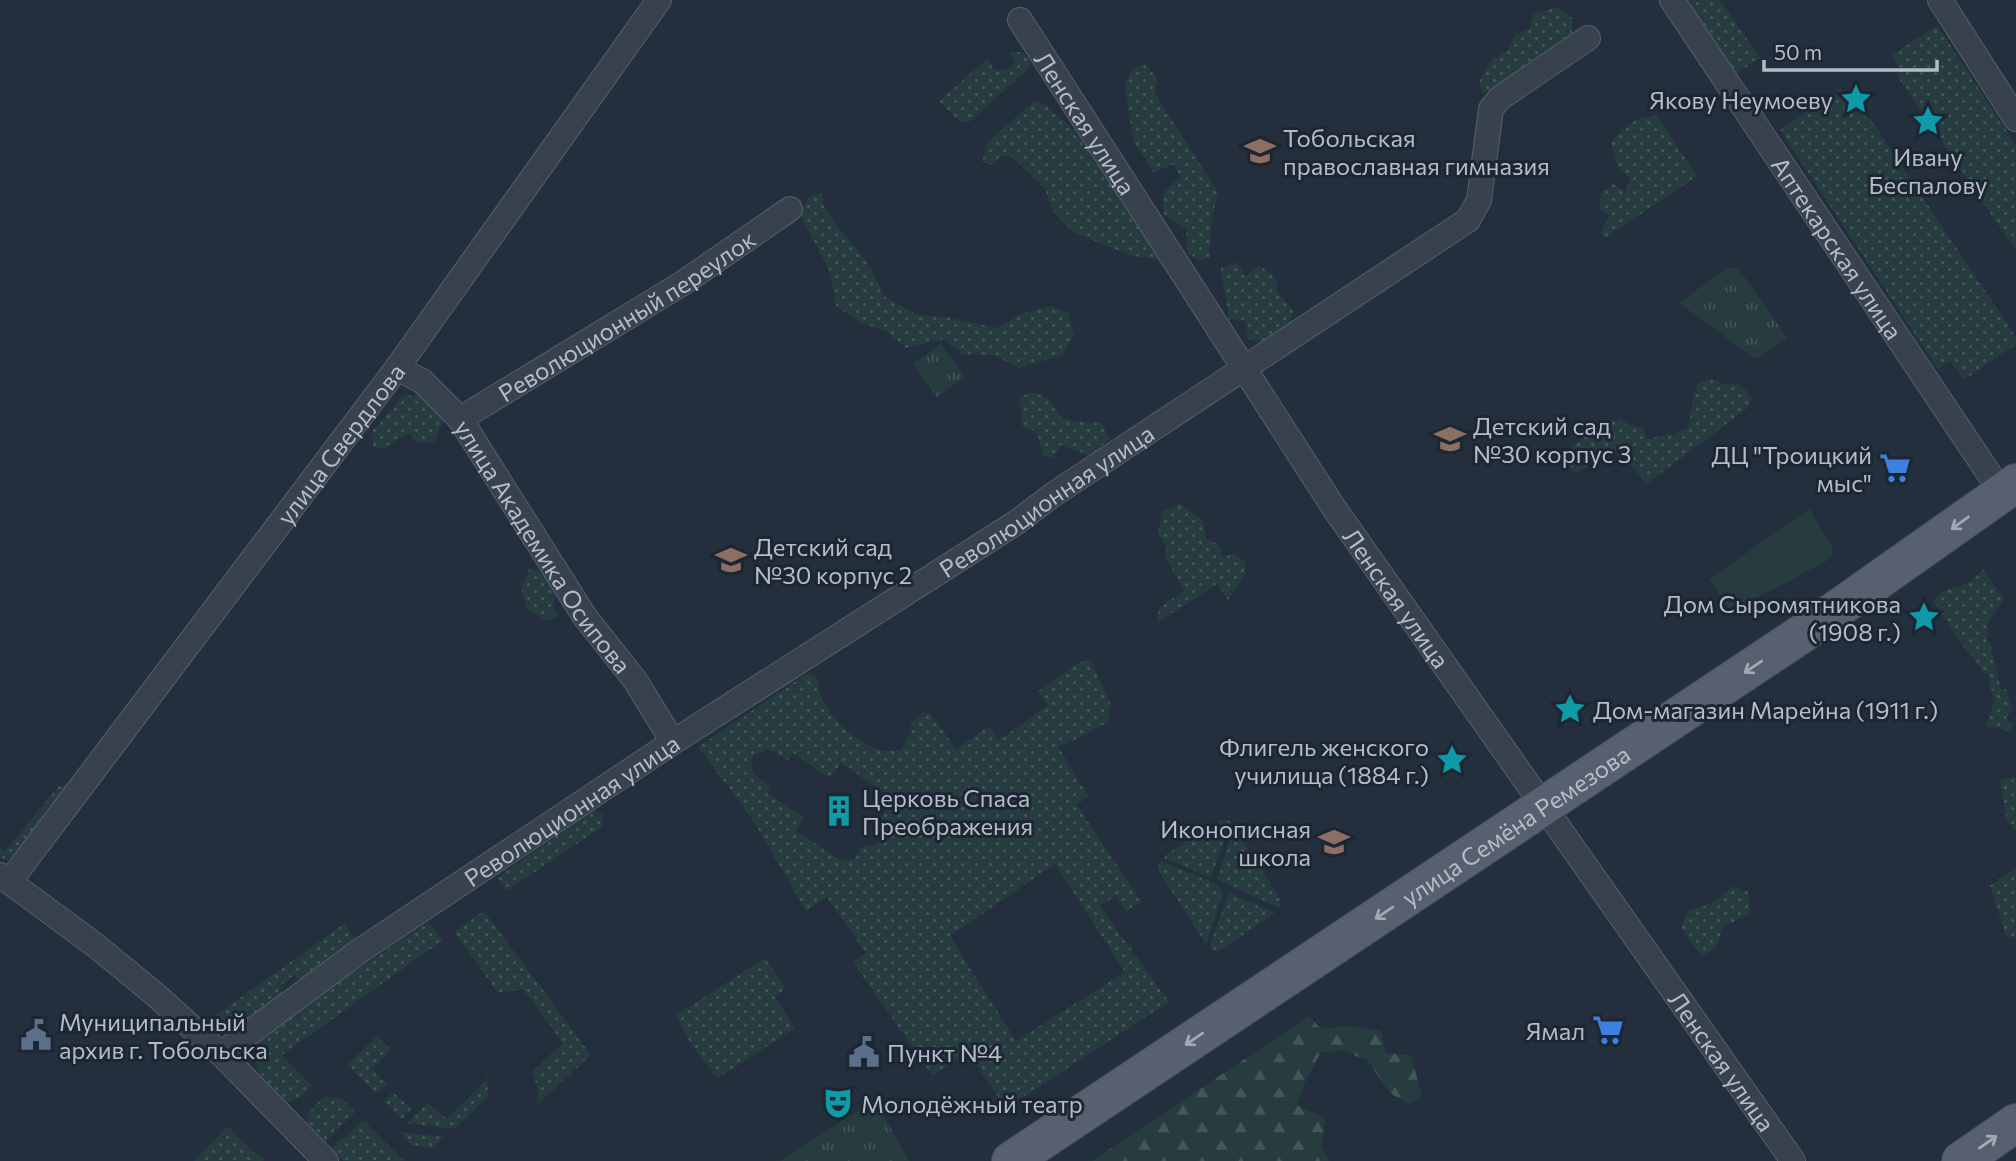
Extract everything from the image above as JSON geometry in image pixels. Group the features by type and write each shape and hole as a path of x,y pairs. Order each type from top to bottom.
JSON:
{"main road":[{"name":"улица Семёна Ремезова","path":"1011,1161 1859,595 2009,488"},
{"path":"1961,1161 2016,1123"}],"street":[{"name":"улица Свердлова","path":"5,878 397,368 659,0"},
{"name":"Аптекарская улица","path":"1672,0 2009,488"},
{"path":"1940,0 2016,119"},
{"name":"Ленская улица","path":"1020,20 1334,508 1793,1161"},
{"name":"Революционная улица","path":"221,1054 361,950 673,742 1017,522 1054,494 1468,220 1479,200 1491,109 1500,98 1588,38"},
{"name":"Революционный переулок","path":"460,419 683,283 790,209"},
{"name":"улица Академика Осипова","path":"397,368 422,381 460,419 585,617 635,680 673,742"},
{"path":"5,878 157,996 221,1054 326,1161"}],"green space":[{"path":"1686,0 1720,0 1760,58 1736,74"},
{"path":"1558,7 1572,18 1572,40 1508,85 1483,93 1479,84 1489,64 1507,51 1515,35 1529,29 1534,14"},
{"path":"1937,25 2016,145 2016,251 1896,74 1901,69 1892,55"},
{"path":"1009,52 1023,52 1031,67 969,122 959,121 939,101 987,59 994,69 1004,71 1015,63"},
{"path":"1145,64 1157,78 1155,94 1218,192 1211,222 1210,257 1199,260 1188,253 1186,229 1163,213 1163,194 1180,176 1173,164 1153,173 1133,142 1125,83 1133,69"},
{"path":"1841,89 1850,101 1857,99 2016,337 2016,344 1964,380 1950,361 1938,369 1780,130"},
{"path":"1035,101 1048,107 1069,125 1133,210 1162,261 1129,255 1073,232 1053,212 1045,189 1011,156 1000,156 994,165 982,162 987,142"},
{"path":"1657,116 1697,176 1605,238 1600,233 1610,216 1600,210 1601,193 1613,184 1625,191 1631,180 1618,168 1611,142 1631,123"},
{"path":"822,193 824,207 867,262 886,298 916,314 997,328 1024,313 1050,306 1068,313 1074,336 1062,355 1019,368 993,355 962,354 945,339 906,348 884,330 862,324 836,306 830,272 801,217 808,197"},
{"path":"1237,262 1246,276 1259,265 1275,277 1278,293 1293,310 1289,331 1266,343 1248,339 1245,321 1229,319 1221,268"},
{"path":"1727,268 1739,269 1788,339 1755,359 1679,303"},
{"path":"941,344 965,377 937,397 913,364"},
{"path":"1711,379 1725,384 1741,384 1752,399 1746,409 1647,484 1618,449 1575,473 1561,454 1605,424 1621,418 1628,425 1644,427 1647,439 1673,434 1689,427 1698,383"},
{"path":"1029,392 1048,400 1060,417 1080,422 1102,423 1109,439 1091,456 1061,445 1053,458 1043,456 1037,432 1022,426 1020,398"},
{"path":"419,395 443,420 434,443 417,442 408,433 383,449 373,447 372,431 403,396"},
{"path":"1180,504 1202,519 1206,539 1219,545 1223,557 1235,553 1246,563 1244,577 1228,600 1217,584 1157,623 1159,608 1184,591 1166,558 1166,545 1158,535 1162,511"},
{"path":"1809,509 1832,546 1833,557 1731,611 1709,579"},
{"path":"530,568 546,576 555,593 553,605 557,617 545,620 526,608 521,588"},
{"path":"1983,569 2004,599 1988,622 1987,641 1990,643 2001,690 2006,689 2012,710 2006,718 2012,724 2011,732 1986,726 1994,702 1988,673 1986,675 1968,653 1933,601 1942,591 1969,583"},
{"path":"1090,659 1110,702 1108,722 1058,746 1088,796 1076,804 1142,902 1127,911 1115,896 1100,906 1169,1002 1006,1108 968,1053 932,1075 853,962 866,953 827,897 806,911 751,817 698,747 811,673 818,680 823,701 838,722 858,739 881,751 901,750 911,733 911,723 923,712 931,714 956,749 989,726 999,740 1048,706 1038,691 1076,664","holes":["767,749 788,760 793,753 830,778 841,763 888,795 890,804 881,818 884,829 875,845 861,847 854,859 842,861 796,831 804,818 767,793 771,786 752,770 754,755","1055,864 1125,972 1016,1041 950,936"]},
{"path":"2016,777 2016,831 2007,822 2000,781"},
{"path":"74,783 15,855 7,860 0,857 0,848 5,851 58,787"},
{"path":"592,810 603,814 602,827 506,891 497,878"},
{"path":"1222,819 1230,821 1211,878 1164,858 1167,854"},
{"path":"1234,826 1281,901 1280,908 1217,880"},
{"path":"1161,861 1217,884 1223,893 1206,944 1157,869"},
{"path":"2016,867 2016,939 2006,936 1990,886"},
{"path":"1733,886 1748,892 1751,913 1723,927 1716,948 1701,956 1681,927 1688,911 1712,903"},
{"path":"1229,893 1275,913 1219,951 1211,950 1210,945"},
{"path":"484,911 591,1055 537,1105 538,1088 532,1072 563,1043 523,989 498,993 454,932"},
{"path":"429,922 443,940 282,1055 312,1086 297,1099 286,1103 258,1070 256,1051 267,1030"},
{"path":"345,923 357,943 299,980 294,975 279,987 282,993 240,1026 230,1031 215,1029 212,1018"},
{"path":"765,958 786,989 774,996 795,1028 718,1078 694,1049 676,1015"},
{"path":"1309,1016 1321,1029 1345,1026 1381,1031 1386,1053 1411,1055 1422,1096 1409,1104 1390,1093 1367,1060 1343,1051 1321,1052 1305,1082 1297,1105 1325,1118 1322,1146 1329,1161 1092,1161"},
{"path":"377,1036 391,1050 372,1069 387,1084 377,1094 347,1065"},
{"path":"487,1075 488,1096 454,1129 407,1123 428,1103 447,1119 485,1081"},
{"path":"393,1092 411,1109 402,1119 383,1102"},
{"path":"324,1097 341,1098 355,1112 325,1142 306,1123 309,1112"},
{"path":"874,1100 909,1161 780,1161"},
{"path":"363,1120 404,1161 344,1161 332,1148"},
{"path":"227,1126 264,1161 194,1161"},
{"path":"400,1132 444,1137 432,1148 411,1145"}],"place":[{"name":"Якову Неумоеву","path":"1856,99"},
{"name":"Ивану Беспалову","path":"1928,121"},
{"name":"Тобольская православная гимназия","path":"1260,151"},
{"name":"Детский сад №30 корпус 3","path":"1450,439"},
{"name":"ДЦ \"Троицкий мыс\"","path":"1895,468"},
{"name":"Детский сад №30 корпус 2","path":"731,560"},
{"name":"Дом Сыромятникова (1908 г.)","path":"1924,617"},
{"name":"Дом-магазин Марейна (1911 г.)","path":"1570,709"},
{"name":"Флигель женского училища (1884 г.)","path":"1452,760"},
{"name":"Церковь Спаса Преображения","path":"839,811"},
{"name":"Иконописная школа","path":"1334,842"},
{"name":"Ямал","path":"1608,1030"},
{"name":"Муниципальный архив г. Тобольска","path":"36,1035"},
{"name":"Пункт №4","path":"864,1052"},
{"name":"Молодёжный театр","path":"838,1103"}]}
